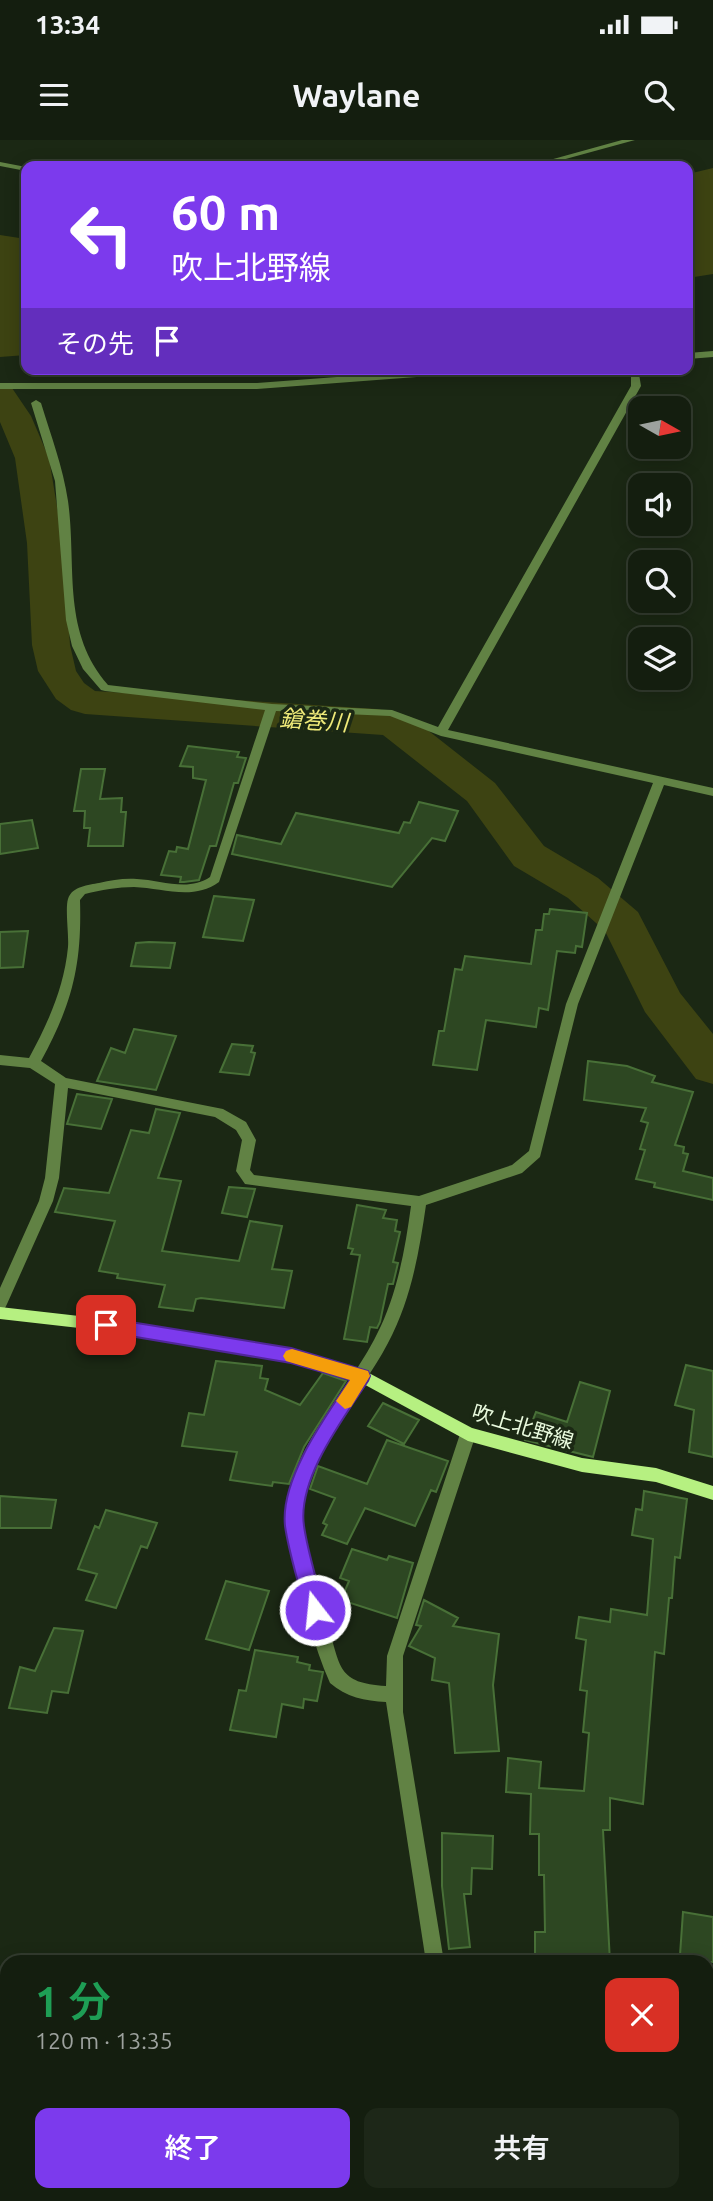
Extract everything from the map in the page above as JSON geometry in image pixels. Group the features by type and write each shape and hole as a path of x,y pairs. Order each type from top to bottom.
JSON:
{"main road":[{"name":"吹上北野線","path":"0,1313 132,1328 278,1353 362,1376 468,1434 582,1465 656,1475 713,1493"}],"street":[{"path":"551,161 631,140"},
{"path":"0,164 21,168"},
{"path":"693,356 713,354"},
{"path":"0,386 257,386 403,375"},
{"path":"442,732 636,386 636,376 633,375"},
{"path":"36,403 60,482 74,635 92,677 105,688 272,707 392,713 442,732 713,792"},
{"path":"33,1063 59,1016 70,981 75,929 74,899 81,891 131,883 198,888 210,884 215,879 272,707"},
{"path":"0,1060 33,1063 62,1082 218,1113 241,1126 249,1140 243,1171 250,1180 419,1202 517,1169 535,1153 572,1004 660,780"},
{"path":"0,1304 46,1201 52,1178 62,1082"},
{"path":"395,1695 344,1686 336,1676 308,1588 294,1524 299,1488 310,1460 362,1376 395,1312 414,1242 419,1202"},
{"path":"434,1955 394,1712 395,1656 468,1434"}],"shaded area":[{"path":"713,168 713,274 693,277 693,173"},
{"path":"0,235 21,238 21,355 0,357"}],"building":[{"path":"188,746 239,752 237,757 246,758 238,783 234,783 216,846 210,846 199,880 180,882 181,877 161,875 169,851 176,852 177,847 188,849 206,780 193,778 193,767 180,766"},
{"path":"81,769 105,769 100,799 122,798 121,812 126,812 123,846 88,846 90,828 84,828 85,811 74,811"},
{"path":"419,802 458,811 445,841 432,838 392,887 232,854 237,835 281,844 296,813 399,833 404,822 410,823"},
{"path":"32,820 38,848 0,854 0,824"},
{"path":"214,896 254,900 243,941 203,937"},
{"path":"550,909 587,913 582,947 576,946 575,953 557,951 548,1010 539,1008 536,1027 486,1020 477,1070 433,1065 439,1031 444,1031 455,969 462,970 465,956 531,964 536,930 542,930 544,914 549,914"},
{"path":"28,931 23,967 0,968 0,932"},
{"path":"136,943 175,943 170,968 131,966"},
{"path":"134,1029 176,1036 156,1090 97,1081 111,1048 125,1053"},
{"path":"232,1044 253,1046 251,1052 255,1053 249,1075 220,1072"},
{"path":"588,1061 627,1066 655,1076 652,1082 693,1092 675,1145 684,1147 683,1153 688,1154 683,1171 713,1178 713,1200 654,1187 655,1183 636,1179 645,1150 640,1149 648,1123 641,1121 646,1108 584,1100"},
{"path":"77,1094 112,1099 101,1129 67,1124"},
{"path":"156,1109 180,1113 158,1178 181,1181 162,1251 239,1261 250,1221 282,1226 272,1269 292,1271 284,1308 201,1298 196,1299 193,1311 159,1307 165,1285 117,1278 118,1274 99,1271 115,1221 55,1212 64,1188 109,1193 131,1130 149,1133"},
{"path":"229,1187 255,1189 247,1217 222,1213"},
{"path":"357,1205 386,1210 383,1218 397,1220 395,1231 400,1232 393,1262 398,1263 393,1284 388,1284 380,1322 377,1328 370,1327 367,1342 344,1339 360,1255 351,1254 353,1249 348,1248"},
{"path":"216,1361 262,1366 260,1378 268,1379 265,1390 300,1405 323,1373 346,1381 304,1447 289,1484 273,1482 272,1486 230,1480 237,1452 182,1446 189,1413 204,1415"},
{"path":"686,1365 713,1371 713,1457 689,1452 694,1410 675,1405"},
{"path":"580,1382 610,1391 593,1457 525,1440 536,1412 567,1422"},
{"path":"383,1403 419,1420 404,1444 368,1426"},
{"path":"387,1440 448,1461 436,1492 431,1490 415,1526 365,1508 347,1544 322,1535 327,1525 323,1523 335,1498 310,1489 318,1466 367,1484"},
{"path":"644,1491 687,1499 680,1558 675,1557 664,1654 655,1652 643,1804 610,1798 610,1830 603,1830 610,1955 535,1955 535,1932 545,1932 544,1875 539,1875 539,1834 530,1834 531,1794 506,1792 508,1758 541,1762 539,1788 584,1791 589,1733 583,1732 587,1691 580,1690 586,1640 576,1638 579,1617 610,1622 611,1609 647,1615 653,1539 632,1535 636,1509 642,1510"},
{"path":"0,1496 56,1500 51,1528 0,1528"},
{"path":"106,1510 157,1523 147,1548 141,1546 116,1608 86,1600 97,1574 78,1569 95,1526 99,1528"},
{"path":"352,1549 387,1560 389,1556 413,1563 397,1618 341,1600 349,1581 340,1578"},
{"path":"226,1581 269,1591 249,1650 206,1639"},
{"path":"424,1600 458,1618 453,1626 499,1634 493,1685 499,1751 455,1753 449,1683 432,1680 435,1658 409,1646 421,1626 416,1625"},
{"path":"54,1628 83,1631 68,1693 52,1691 47,1713 9,1708 20,1667 35,1671"},
{"path":"255,1650 298,1657 297,1662 310,1665 309,1670 323,1672 317,1701 304,1699 303,1708 282,1704 276,1737 230,1730 239,1690 246,1691"},
{"path":"442,1833 493,1836 492,1869 472,1868 471,1894 464,1894 470,1947 449,1949 442,1886"},
{"path":"683,1912 713,1917 713,1955 680,1955"}],"waterway":[{"name":"鎗巻川","path":"0,395 14,416 32,458 45,543 51,645 57,671 70,691 85,702 377,721 397,726 481,792 512,837 529,856 583,888 623,923 661,1001 713,1067"}],"slow traffic":[{"path":"292,1356 362,1376 345,1401"}],"route":[{"path":"106,1325 291,1356 362,1376 323,1435 299,1488 294,1524 315,1610"}]}
